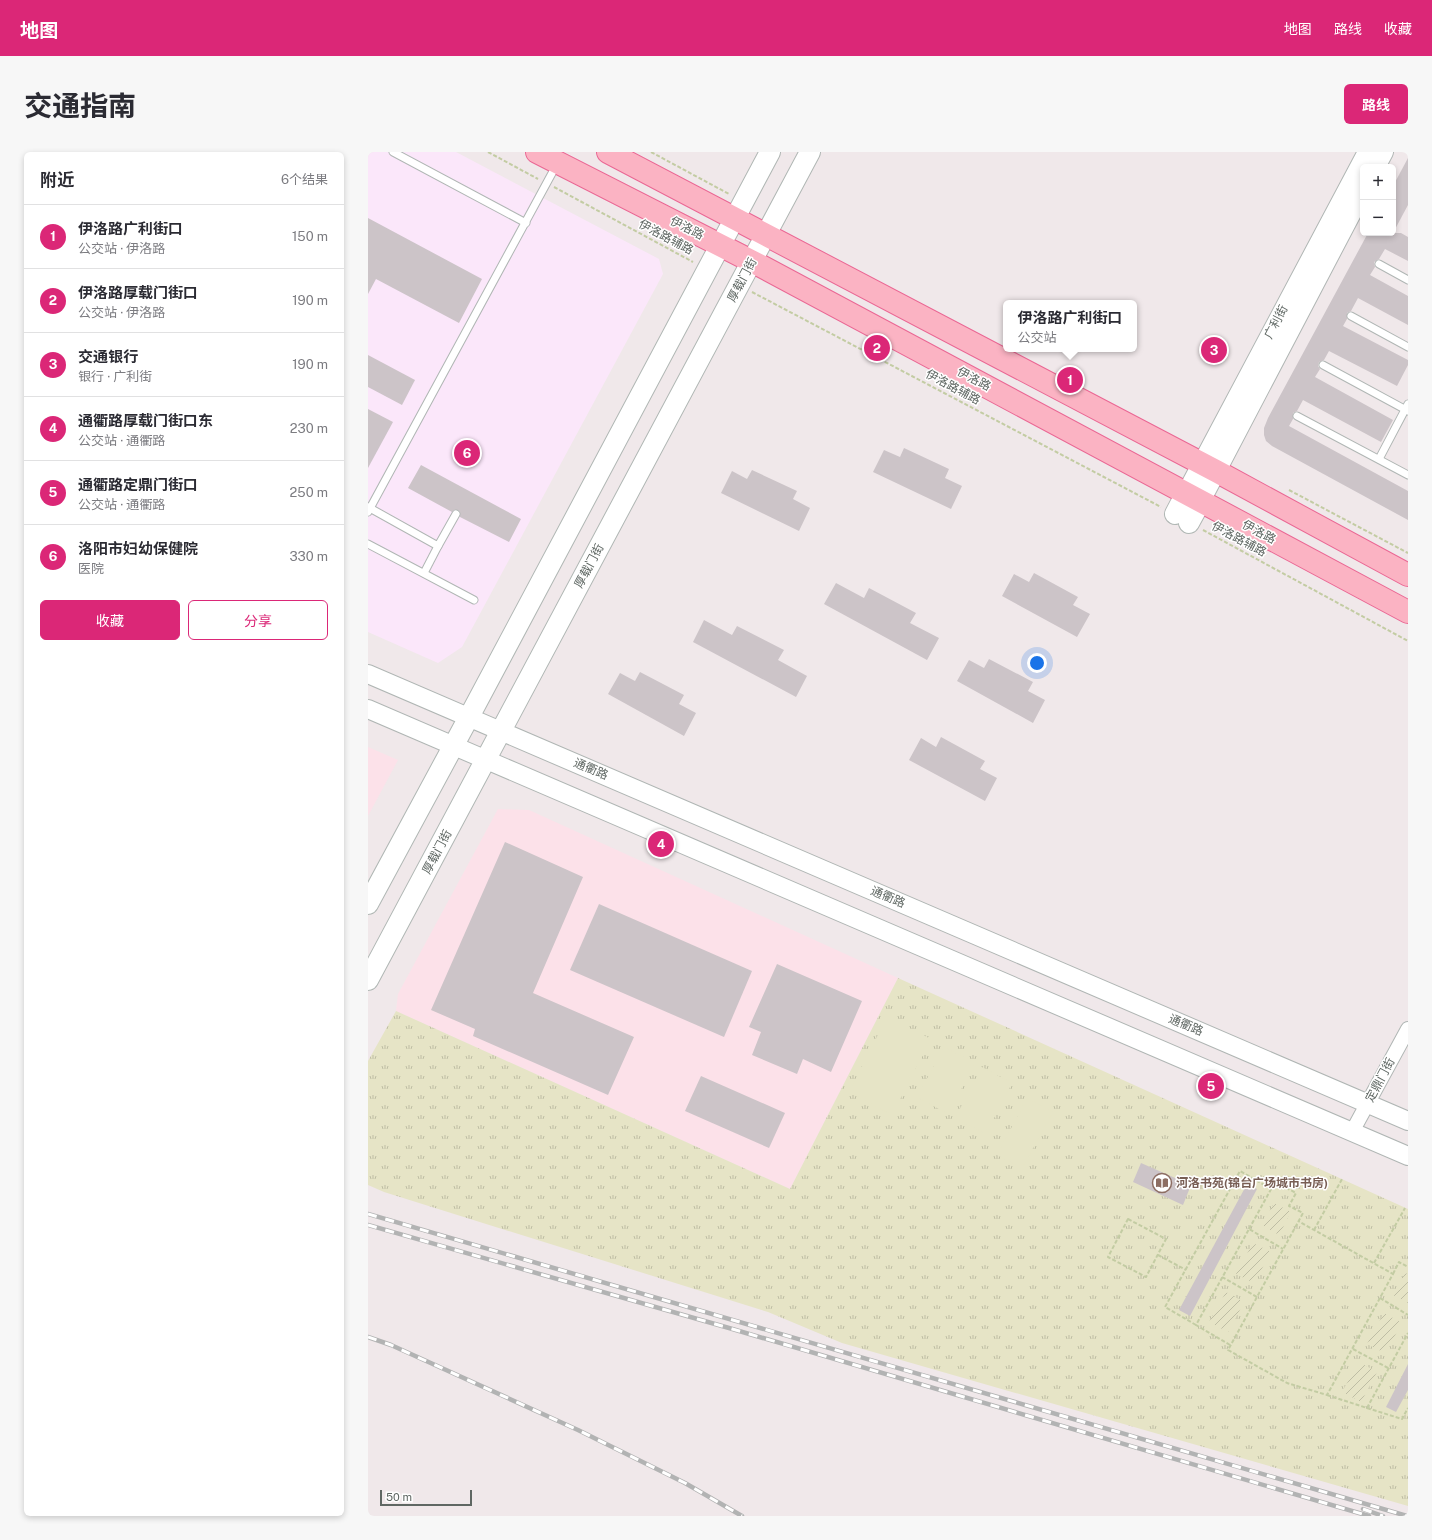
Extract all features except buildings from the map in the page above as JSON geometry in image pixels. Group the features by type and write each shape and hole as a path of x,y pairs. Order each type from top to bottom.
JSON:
{"main road":[{"name":"伊洛路","path":"537,152 752,261 1408,612"},
{"path":"608,152 740,210 765,236 1208,467 1408,576"},
{"path":"368,904 770,152"},
{"name":"厚载门街","path":"368,980 810,152"},
{"path":"1182,518 1194,497"}],"street":[{"name":"广利街","path":"1194,497 1367,152"},
{"path":"1378,164 1384,152"},
{"name":"广利街","path":"1208,467 1360,197"},
{"name":"通衢路","path":"368,674 1408,1121"},
{"path":"368,709 453,747 1408,1156"},
{"path":"368,713 453,747"},
{"name":"定鼎门街","path":"1352,1132 1408,1029"}],"lane":[{"path":"393,152 526,223"},
{"path":"438,546 369,509 558,163"},
{"path":"1379,264 1408,280"},
{"path":"1351,316 1408,347"},
{"path":"1323,365 1407,408 1379,459"},
{"path":"1297,416 1408,475"},
{"path":"424,573 456,514"},
{"path":"368,544 474,600"}],"path":[{"name":"伊洛路辅路","path":"488,152 707,270"},
{"path":"651,152 740,210"},
{"name":"伊洛路辅路","path":"739,286 1182,518 1408,641"},
{"path":"1230,1345 1165,1307 1240,1171 1271,1189"},
{"path":"1314,1230 1342,1179"},
{"path":"1196,1325 1275,1182 1296,1193 1289,1206 1303,1213 1228,1350 1287,1383 1327,1396 1402,1419 1408,1408"},
{"path":"1374,1263 1405,1208"},
{"path":"1128,1219 1166,1239 1158,1255 1146,1277 1108,1257 1128,1219"},
{"path":"1298,1221 1393,1274"},
{"path":"1249,1229 1283,1249"},
{"path":"1158,1255 1186,1270"},
{"path":"1327,1396 1400,1262 1408,1267"},
{"path":"1222,1277 1257,1297"},
{"path":"1380,1298 1408,1314"},
{"path":"1367,1408 1408,1333"},
{"path":"1353,1349 1388,1368"}],"shaded area":[{"path":"368,152 456,152 659,259 663,274 462,647 438,663 368,632"},
{"path":"368,747 398,760 368,816"},
{"path":"498,809 529,810 898,978 790,1189 396,1011 398,994"}],"green space":[{"path":"898,978 1408,1209 1408,1506 842,1343 768,1312 384,1192 368,1185 368,1061 396,1011 790,1189"},
{"path":"887,1017 931,1039 892,1115 849,1092"},
{"path":"944,1047 975,1063 948,1114 917,1097"},
{"path":"982,1067 1012,1083 986,1134 955,1118"},
{"path":"1027,1098 1053,1112 1022,1168 997,1155"},
{"path":"1274,1203 1291,1212 1279,1235 1262,1225"},
{"path":"1253,1243 1271,1252 1254,1283 1236,1274"},
{"path":"1405,1273 1408,1274 1408,1303 1393,1295"},
{"path":"1226,1292 1244,1302 1228,1332 1209,1322"},
{"path":"1384,1313 1402,1323 1385,1353 1367,1344"},
{"path":"1359,1362 1377,1372 1361,1402 1342,1392"}],"railway":[{"path":"368,1214 1407,1516"},
{"path":"368,1225 729,1328 1369,1516"},
{"path":"368,1337 391,1345 578,1430 685,1483 742,1516"},
{"path":"1363,1509 1383,1516"}],"place":[{"name":"伊洛路厚载门街口","path":"877,348"},
{"name":"交通银行","path":"1214,350"},
{"name":"伊洛路广利街口","path":"1070,380"},
{"name":"洛阳市妇幼保健院","path":"467,453"},
{"name":"通衢路厚载门街口东","path":"661,844"},
{"name":"通衢路定鼎门街口","path":"1211,1086"},
{"name":"河洛书苑(锦台广场城市书房)","path":"1162,1183"}]}
